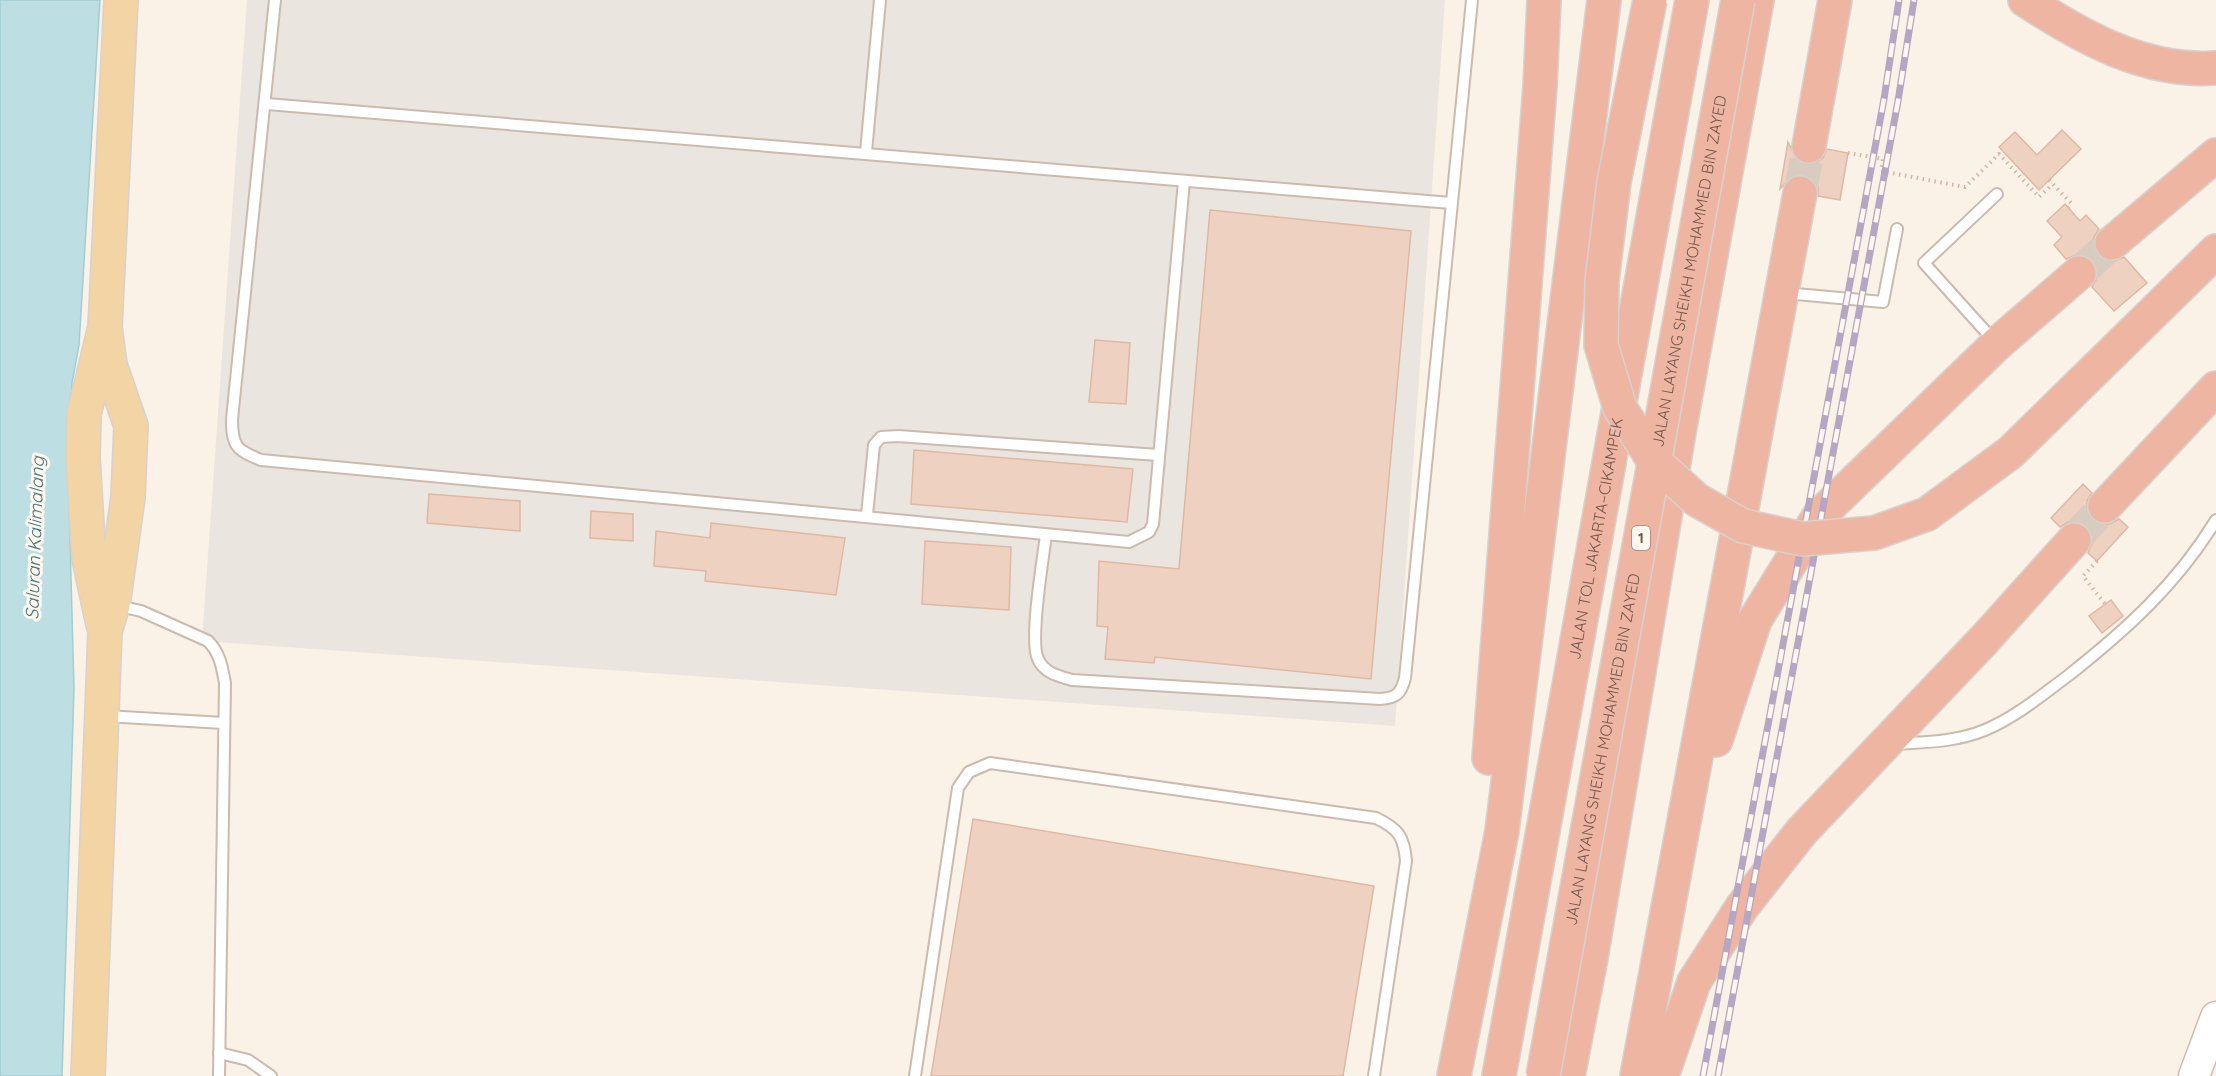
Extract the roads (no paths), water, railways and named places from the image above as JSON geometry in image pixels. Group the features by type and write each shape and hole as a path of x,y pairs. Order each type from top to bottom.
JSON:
{"highway":[{"path":"1453,1076 1486,796 1540,86 1544,0"},
{"path":"1453,1076 1502,831 1604,0"},
{"path":"1650,0 1614,182 1602,282 1601,345 1620,408 1654,461 1697,500 1743,526 1803,539 1874,533 1927,514 2011,452 2216,251"},
{"name":"JALAN TOL JAKARTA–CIKAMPEK","path":"1499,1076 1692,0"},
{"name":"JALAN LAYANG SHEIKH MOHAMMED BIN ZAYED","path":"1521,1076 1715,0"},
{"name":"JALAN LAYANG SHEIKH MOHAMMED BIN ZAYED","path":"1543,1076 1738,0"},
{"name":"1","path":"1568,1076 1591,958 1679,432 1757,0"},
{"path":"1809,146 1835,0"},
{"path":"2025,0 2062,24 2133,57 2170,65 2216,68"},
{"path":"2112,243 2216,155"},
{"path":"1637,1076 1800,193"},
{"path":"1676,861 1755,620 1819,516 1997,344 2079,273"},
{"path":"2105,506 2216,388"},
{"path":"1662,1076 1695,982 1742,907 1802,831 1884,744 2085,551"}],"main road":[{"path":"88,1076 106,613 128,497 131,426 110,365 105,327 121,0"},
{"path":"105,327 84,414 83,458 89,559 106,613"}],"street":[{"path":"2194,1076 2216,1017"}],"lane":[{"path":"275,0 267,104 232,419 232,438 241,452 261,460 867,515 1129,542 1149,532 1153,524 1184,182"},
{"path":"866,152 880,0"},
{"path":"1046,535 1035,638 1037,659 1048,672 1072,680 1394,698 1401,691 1405,678 1472,0"},
{"path":"267,104 866,152 1184,182 1451,203"},
{"path":"1997,194 1924,263 1997,344"},
{"path":"1781,292 1883,302 1897,230"},
{"path":"867,515 874,445 881,437 898,436 1158,455"},
{"path":"1884,744 1946,741 1965,737 1986,730 2028,706 2142,615 2192,557 2216,520"},
{"path":"106,613 141,610 208,641 216,649 225,683 219,1076"},
{"path":"102,716 223,723"},
{"path":"915,1076 958,788 969,772 990,763 1376,818 1391,825 1405,842 1406,861 1374,1076"},
{"path":"219,1053 248,1060 271,1076"}],"water":[{"name":"Saluran Kalimalang","path":"0,0 100,0 79,345 72,383 68,467 74,688 62,1076 0,1076"}],"tunnel":[{"path":"1800,193 1809,146"},
{"path":"2079,273 2112,243"},
{"path":"2074,540 2105,506"}],"railway":[{"path":"1703,1076 1884,99 1899,0"},
{"path":"1718,1076 1898,101 1914,0"}]}
